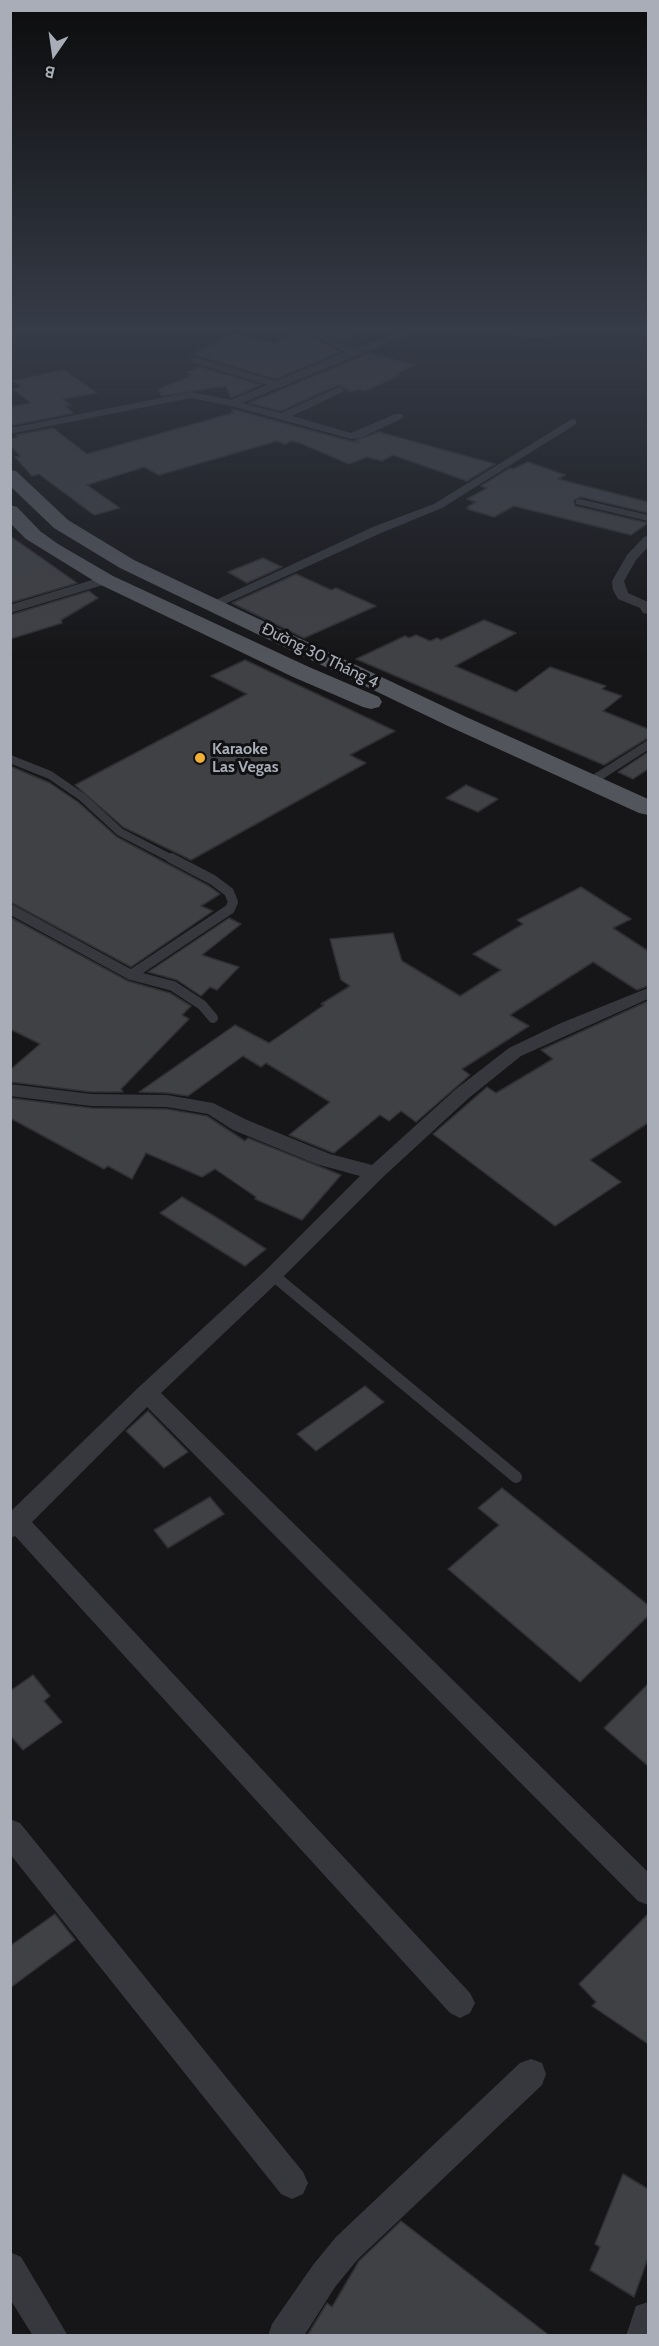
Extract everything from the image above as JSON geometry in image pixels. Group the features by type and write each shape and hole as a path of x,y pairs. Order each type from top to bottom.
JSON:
{"main road":[{"name":"Đường 30 Tháng 4","path":"10,475 19,494 80,537 127,564 456,721 648,808"},
{"name":"Đường 30 Tháng 4","path":"10,511 33,535 51,548 106,580 301,672 648,826"},
{"path":"301,672 331,661"}],"street":[{"path":"211,604 377,530 438,506 543,440"},
{"path":"580,502 648,518"},
{"path":"648,540 631,558 618,581 619,590 623,596 645,605 648,610"},
{"path":"590,781 648,744"},
{"path":"460,2003 14,1525 147,1393 273,1275 376,1172 463,1093 515,1052 648,993"},
{"path":"10,1090 91,1100 167,1101 213,1109 240,1125 323,1159 376,1172"},
{"path":"147,1393 648,1891"},
{"path":"10,1832 292,2183"},
{"path":"284,2336 324,2276 347,2248 531,2074"},
{"path":"10,2268 52,2336"},
{"path":"642,2336 648,2318"}],"lane":[{"path":"10,609 106,580"},
{"path":"10,759 50,776 82,797 120,832 213,880 229,892 233,902 230,909 132,975"},
{"path":"10,909 132,975 173,986 202,1005 213,1018"},
{"path":"273,1275 516,1477"}],"building":[{"path":"10,440 69,440 87,454 135,440 348,440 360,443 354,441 410,440 495,464 467,481 393,455 382,461 367,457 349,464 300,443 291,441 285,444 277,441 159,475 144,467 87,485 120,508 94,515 39,474 32,476 15,457 20,456 10,445"},
{"path":"528,462 565,475 558,479 648,502 648,513 581,497 574,500 575,506 648,523 631,535 514,506 494,517 467,509 476,502 467,499 487,488 481,486 510,468 513,469"},
{"path":"10,536 36,554 77,583 10,603"},
{"path":"263,558 282,567 247,583 228,572"},
{"path":"296,574 331,590 336,588 376,606 304,638 232,603"},
{"path":"89,591 98,598 61,620 62,623 10,639 10,615"},
{"path":"484,620 516,633 455,666 516,692 550,667 606,686 602,689 622,696 603,711 648,729 648,738 604,765 356,659 405,636 409,638 416,635 430,641 437,638 441,640"},
{"path":"245,660 395,731 350,755 366,763 191,860 123,827 75,785 247,694 211,676"},
{"path":"648,752 648,769 633,779 618,772"},
{"path":"10,766 50,783 78,802 117,837 209,886 220,894 201,906 213,911 131,967 10,902"},
{"path":"466,785 498,799 478,812 446,798"},
{"path":"581,887 631,919 613,928 648,951 648,986 637,990 593,962 510,1015 529,1026 462,1069 470,1075 416,1122 401,1111 389,1121 380,1115 334,1153 331,1152 289,1135 330,1102 266,1063 261,1067 243,1056 188,1096 139,1092 235,1025 269,1043 324,1005 321,1004 350,986 341,980 330,939 393,933 402,961 460,996 501,970 473,954 523,924 517,920"},
{"path":"10,917 128,981 170,993 191,1006 182,1015 189,1019 121,1089 123,1092 91,1092 10,1082 10,1070 40,1044 10,1029"},
{"path":"229,918 241,924 202,955 239,967 217,990 210,987 201,996 177,980 148,972"},
{"path":"648,1001 648,1123 590,1160 621,1182 555,1226 433,1134 487,1087 496,1093 553,1059 541,1050"},
{"path":"10,1098 91,1108 167,1109 207,1116 245,1141 248,1138 341,1175 302,1220 255,1199 256,1197 215,1169 202,1177 146,1153 132,1179 108,1166 104,1169 10,1118"},
{"path":"182,1197 266,1249 245,1266 160,1213"},
{"path":"365,1386 384,1402 316,1451 297,1434"},
{"path":"148,1411 188,1452 164,1468 126,1431"},
{"path":"502,1488 648,1605 648,1616 580,1682 448,1569 499,1525 478,1508"},
{"path":"210,1497 224,1514 168,1548 154,1530"},
{"path":"33,1675 50,1696 44,1701 62,1722 23,1750 10,1735 10,1691"},
{"path":"648,1684 648,1766 604,1728"},
{"path":"55,1914 75,1940 10,1988 10,1946"},
{"path":"648,1914 648,2044 592,2006 596,2002 579,1984"},
{"path":"623,2174 648,2189 648,2258 634,2297 590,2270 600,2247 595,2244"},
{"path":"401,2221 550,2336 307,2336 327,2303 332,2307 359,2261"}],"place":[{"name":"Karaoke Las Vegas","path":"200,758"}]}
